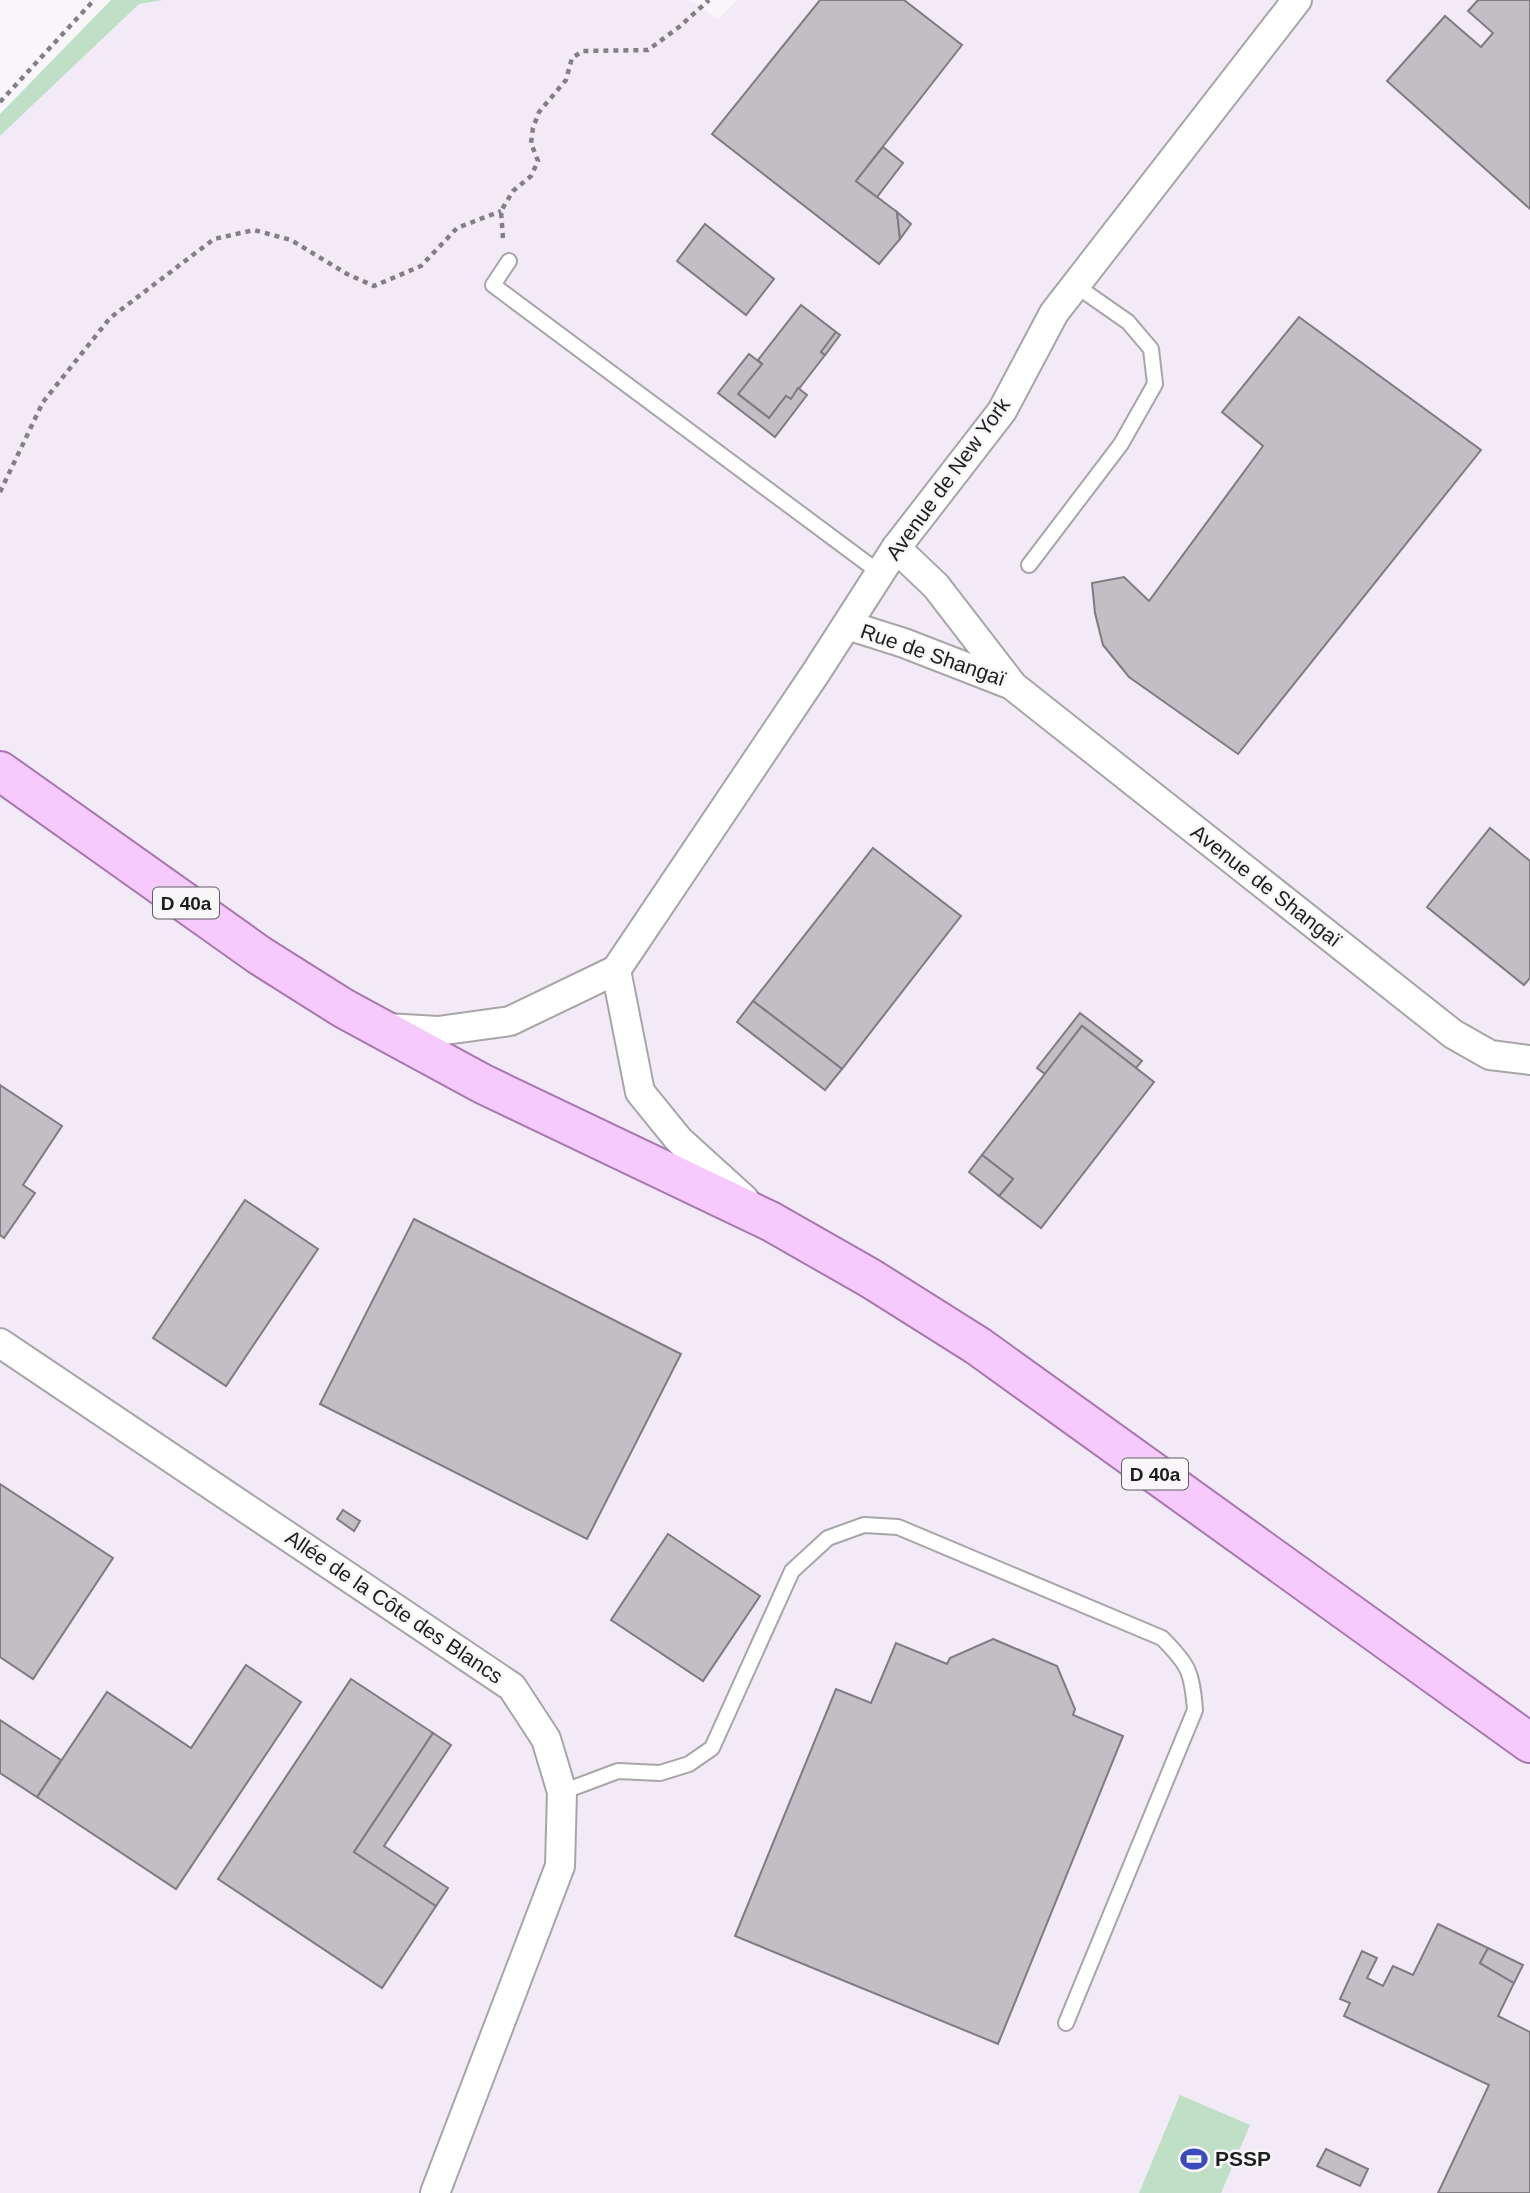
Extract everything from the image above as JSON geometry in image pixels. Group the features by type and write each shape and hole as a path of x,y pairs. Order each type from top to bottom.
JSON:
{"main road":[{"name":"D 40a","path":"0,771 259,955 376,1027 483,1084 770,1221 870,1278 978,1346 1530,1743"}],"street":[{"name":"Avenue de New York","path":"616,970 896,548 1002,411 1054,313 1297,0"},
{"name":"Rue de Shangaï","path":"896,548 936,586 1013,686"},
{"name":"Rue de Shangaï","path":"847,625 904,643 1013,686"},
{"name":"Avenue de Shangaï","path":"1013,686 1453,1034 1490,1055 1530,1060"},
{"path":"376,1027 438,1031 510,1021 616,970 640,1092 679,1140 770,1221"},
{"name":"Allée de la Côte des Blancs","path":"0,1343 512,1687 546,1740 562,1792 560,1866 435,2193"}],"lane":[{"path":"509,261 493,285 880,573"},
{"path":"1029,565 1121,444 1154,384 1151,349 1128,322 1075,285"},
{"path":"562,1792 618,1771 660,1773 689,1764 712,1748 792,1571 828,1538 864,1525 898,1527 1162,1637 1182,1658 1193,1681 1195,1710 1066,2024"}],"path":[{"path":"0,102 94,0"},
{"path":"509,261 501,230 501,211 513,191 531,176 537,161 531,143 533,128 539,112 566,80 572,58 583,51 648,50 709,0"},
{"path":"0,492 43,402 110,318 214,240 254,230 291,240 346,274 374,286 421,266 457,228 501,211"}],"shaded area":[{"path":"165,0 689,0 718,19 737,0 1530,0 1530,2193 0,2193 0,136 139,4"}],"green space":[{"path":"111,0 164,0 139,4 0,136 0,114"},
{"name":"PSSP","path":"1180,2095 1250,2125 1221,2193 1139,2193"}],"building":[{"path":"820,0 904,0 962,45 856,181 897,212 900,239 879,264 712,134"},
{"path":"1478,0 1530,0 1530,209 1387,81 1445,16 1481,47 1493,33 1468,11"},
{"path":"883,147 903,163 877,197 856,181"},
{"path":"897,212 911,224 900,239"},
{"path":"705,224 774,279 746,315 677,261"},
{"path":"801,305 836,332 821,352 825,355 791,399 786,396 769,418 738,394 762,364 758,360"},
{"path":"1299,317 1481,450 1238,754 1129,677 1103,645 1095,613 1092,583 1124,577 1149,601 1263,446 1222,412"},
{"path":"836,332 840,335 825,355 821,352"},
{"path":"749,354 762,364 738,394 769,418 786,396 791,399 798,388 807,395 775,437 718,393"},
{"path":"1490,828 1530,861 1530,978 1524,985 1427,907"},
{"path":"873,848 961,916 842,1069 753,1001"},
{"path":"753,1001 842,1069 825,1090 737,1022"},
{"path":"1080,1013 1142,1061 1136,1068 1082,1026 1045,1074 1037,1068"},
{"path":"1082,1026 1154,1082 1041,1228 999,1196 1013,1179 982,1155"},
{"path":"0,1085 62,1126 23,1185 35,1193 4,1238 0,1235"},
{"path":"982,1155 1013,1179 999,1196 969,1172"},
{"path":"245,1200 318,1249 226,1386 153,1338"},
{"path":"414,1219 681,1354 587,1539 320,1404"},
{"path":"0,1484 113,1558 33,1679 0,1657"},
{"path":"343,1510 360,1521 354,1531 337,1519"},
{"path":"668,1534 760,1596 703,1681 611,1620"},
{"path":"993,1639 1057,1666 1075,1709 1073,1715 1123,1736 998,2044 735,1936 836,1689 871,1703 896,1643 947,1664 950,1658"},
{"path":"246,1665 301,1702 176,1889 37,1797 107,1692 191,1748"},
{"path":"351,1679 433,1733 354,1852 436,1906 382,1988 218,1879"},
{"path":"0,1720 61,1760 37,1797 0,1773"},
{"path":"433,1733 451,1745 384,1846 448,1888 436,1906 354,1852"},
{"path":"1438,1924 1488,1948 1480,1963 1514,1983 1498,2016 1530,2032 1530,2193 1438,2193 1489,2085 1344,2016 1350,2003 1340,1999 1362,1951 1377,1958 1367,1978 1383,1986 1393,1966 1413,1975"},
{"path":"1488,1948 1523,1965 1514,1983 1480,1963"},
{"path":"1326,2149 1368,2169 1360,2186 1317,2166"}],"place":[{"name":"PSSP","path":"1194,2159"}]}
